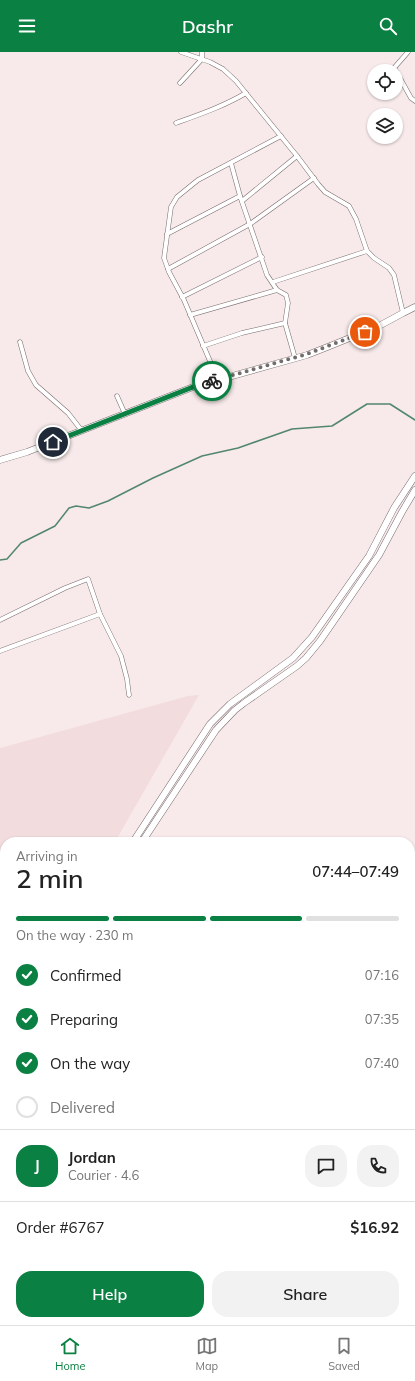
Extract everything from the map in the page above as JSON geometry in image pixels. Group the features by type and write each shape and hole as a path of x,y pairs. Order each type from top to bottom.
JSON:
{"street":[{"path":"181,52 195,54 223,69 236,80 298,156 325,192 349,206 356,219 367,251 374,258 389,268 394,275 405,312"},
{"path":"180,83 202,59 202,52"},
{"path":"398,64 407,54 400,52"},
{"path":"403,84 411,98 415,101"},
{"path":"176,123 213,110 246,93"},
{"path":"218,380 164,258 171,207 177,197 198,180 281,136"},
{"path":"167,234 241,198 298,156"},
{"path":"231,163 267,275 277,290 286,295 288,303 285,323 294,358"},
{"path":"168,269 250,224 314,178"},
{"path":"273,282 367,251"},
{"path":"182,297 262,257"},
{"path":"190,315 277,290"},
{"path":"0,460 27,452 193,387 294,358 351,338 415,308"},
{"path":"203,346 242,333 285,323"},
{"path":"20,342 28,371 36,385 68,413 82,431"},
{"path":"117,396 125,414"},
{"path":"136,837 210,724 230,704 276,672 301,650 312,637 373,550 394,508 415,476"},
{"path":"145,837 216,730 235,710 297,666 306,658 320,641 379,555 415,490"},
{"path":"0,620 65,588 88,579 100,614 121,656 128,679 129,695"},
{"path":"0,651 100,614"}],"shaded area":[{"path":"199,695 118,837 0,837 0,748 188,696"}],"waterway":[{"path":"0,560 7,559 21,543 55,526 69,508 76,506 89,508 108,501 153,478 202,456 238,448 292,429 332,426 367,404 390,404 415,420"}],"way so far":[{"path":"212,381 307,354 365,332"}],"route":[{"path":"53,442 193,387 212,381"}]}
